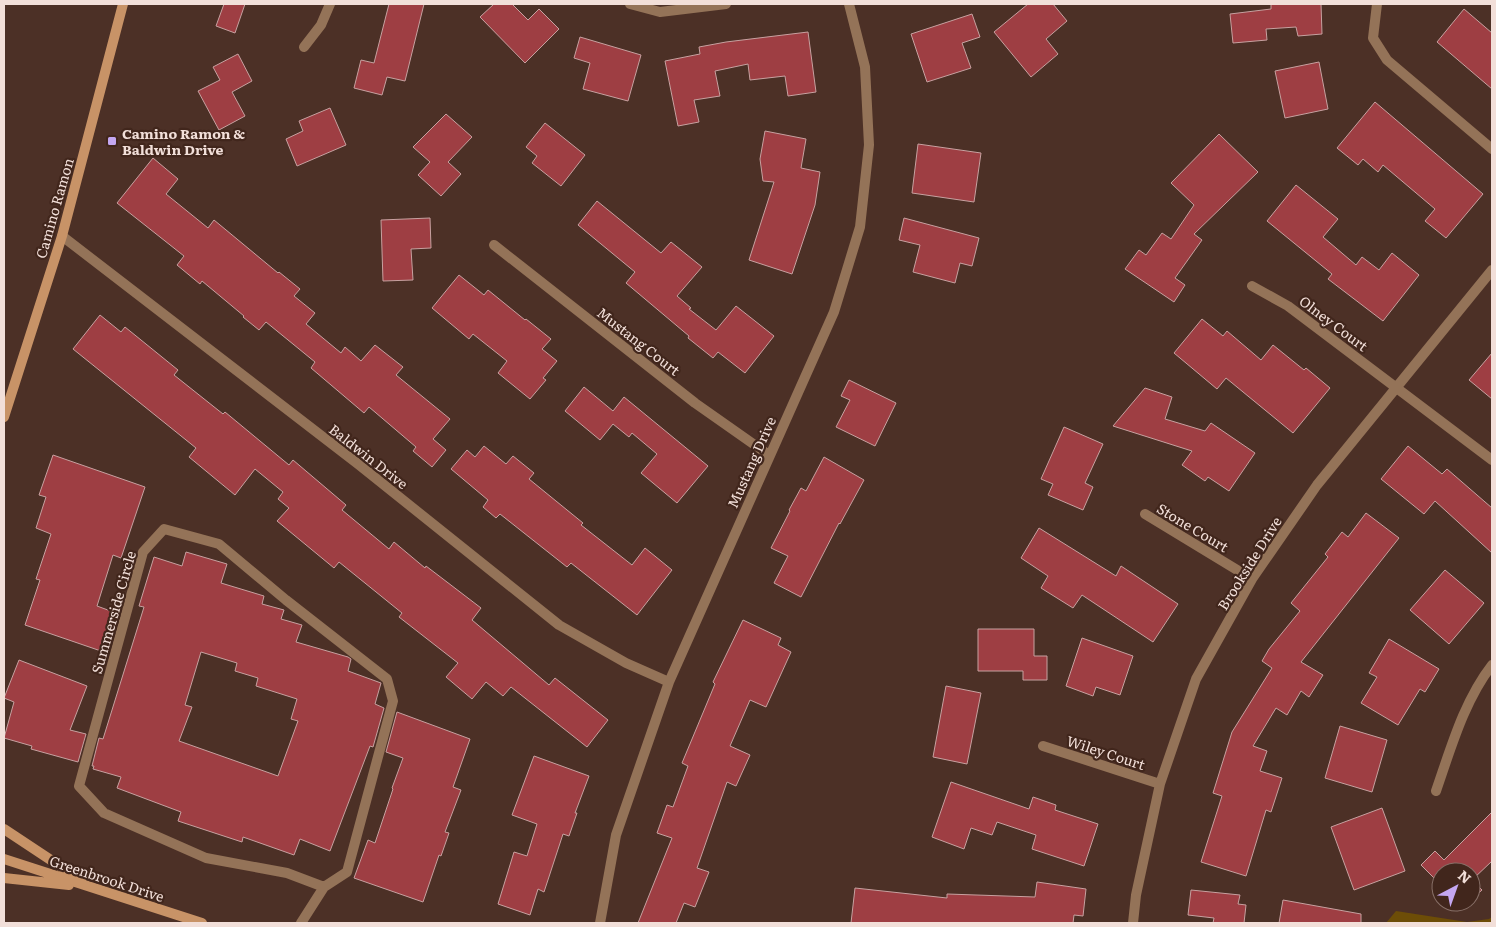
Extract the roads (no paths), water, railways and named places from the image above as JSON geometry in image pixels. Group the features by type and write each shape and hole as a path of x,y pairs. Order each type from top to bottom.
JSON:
{"street":[{"name":"Camino Ramon","path":"4,417 62,236 123,4"},
{"path":"304,47 322,25 330,4"},
{"path":"630,4 660,12 726,4"},
{"name":"Mustang Drive","path":"600,923 616,835 668,682 834,312 860,227 869,145 865,67 849,4"},
{"path":"1376,4 1373,38 1387,60 1492,148"},
{"name":"Baldwin Drive","path":"62,236 358,464 559,624 626,663 668,682"},
{"name":"Mustang Court","path":"494,245 695,403 769,455"},
{"name":"Brookside Drive","path":"1133,923 1136,895 1160,784 1196,679 1252,579 1317,485 1492,270"},
{"name":"Olney Court","path":"1252,286 1288,306 1492,460"},
{"name":"Stone Court","path":"1145,514 1252,579"},
{"name":"Summerside Circle","path":"301,923 324,887 347,872 394,700 387,679 286,600 219,544 164,529 143,552 79,786 104,813 206,858 287,872 324,887"},
{"path":"1436,791 1455,735 1481,680 1492,665"},
{"name":"Wiley Court","path":"1042,746 1160,784"},
{"path":"4,829 92,888"},
{"name":"Greenbrook Drive","path":"4,859 202,923"},
{"path":"4,878 92,888"}],"place":[{"name":"Camino Ramon & Baldwin Drive","path":"112,141"}]}
